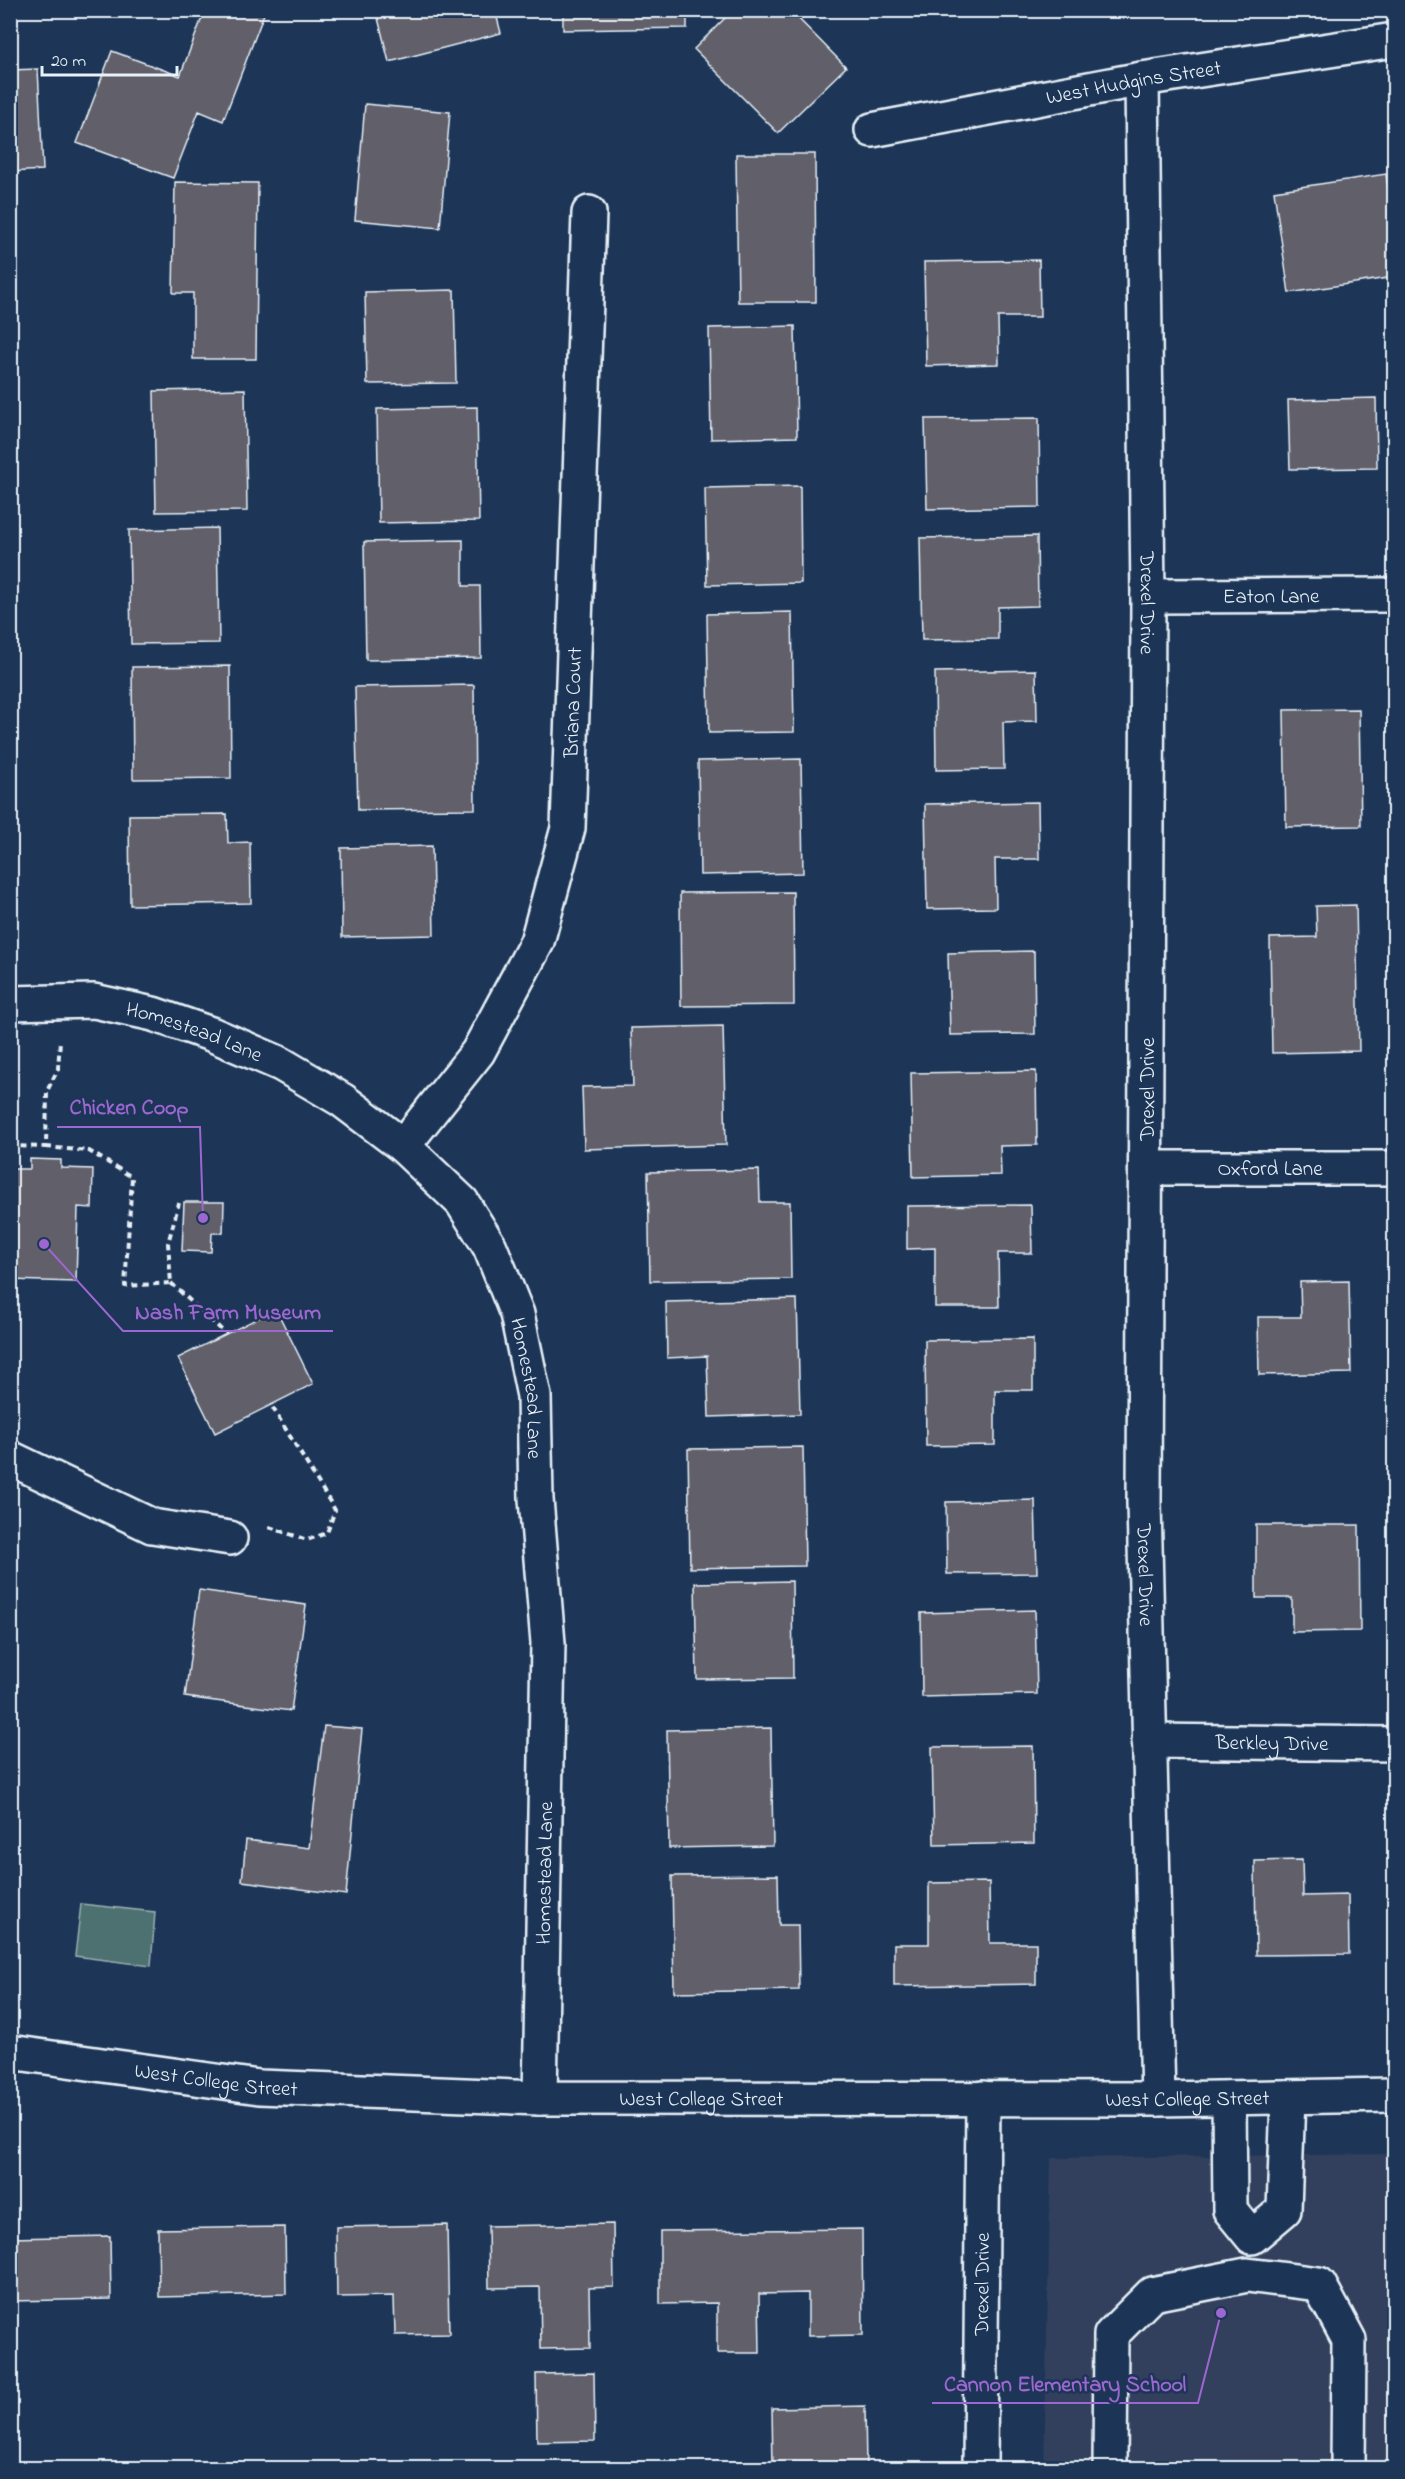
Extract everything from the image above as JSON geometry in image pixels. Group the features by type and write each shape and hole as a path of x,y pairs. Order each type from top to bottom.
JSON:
{"street":[{"name":"West Hudgins Street","path":"872,130 1142,79 1395,40"},
{"name":"Drexel Drive","path":"1142,79 1148,596 1144,1502 1158,2099"},
{"name":"Briana Court","path":"403,1146 478,1052 537,942 568,828 589,213"},
{"name":"Eaton Lane","path":"1148,596 1395,595"},
{"name":"Homestead Lane","path":"10,1003 94,1001 153,1014 221,1038 281,1064 342,1100 403,1146 462,1202 490,1247 517,1314 534,1396 536,1499 548,1643 540,2098"},
{"name":"Oxford Lane","path":"1147,1168 1395,1168"},
{"path":"10,1458 152,1526 230,1538"},
{"name":"Berkley Drive","path":"1149,1741 1395,1744"},
{"name":"West College Street","path":"10,2052 260,2087 540,2098 1158,2099 1395,2095"},
{"path":"1247,2275 1252,2237 1284,2210 1288,2097"},
{"name":"Drexel Drive","path":"980,2469 983,2098"},
{"path":"1229,2098 1230,2210 1252,2237"},
{"path":"1110,2469 1111,2335 1152,2294 1247,2275 1320,2284 1349,2340 1348,2469"}],"path":[{"path":"46,1147 47,1091 58,1069 65,1002"},
{"path":"10,1146 89,1151 132,1177 125,1286 171,1283"},
{"path":"179,1203 168,1243 171,1283 226,1334"},
{"path":"230,1538 249,1520 307,1540 327,1533 335,1510 271,1405"}],"shaded area":[{"path":"1394,2154 1394,2468 1044,2468 1051,2158"}],"green space":[{"path":"81,1904 155,1912 151,1966 75,1956"}],"building":[{"path":"205,10 255,10 264,14 223,121 199,111 173,178 77,143 112,51 180,76"},
{"path":"376,10 495,10 501,33 389,62"},
{"path":"563,10 687,10 687,28 563,30"},
{"path":"733,10 790,10 846,67 778,133 694,49"},
{"path":"38,69 43,170 10,172 10,70"},
{"path":"365,104 450,112 440,228 355,220"},
{"path":"736,154 815,154 816,302 738,302"},
{"path":"1386,174 1394,229 1394,277 1289,293 1274,191"},
{"path":"175,182 258,183 256,359 193,359 193,293 173,293"},
{"path":"1039,260 1040,317 998,317 999,364 926,366 924,262"},
{"path":"454,290 456,383 367,384 365,292"},
{"path":"795,326 797,437 711,439 709,328"},
{"path":"245,389 247,511 156,512 154,391"},
{"path":"1376,398 1377,468 1290,469 1288,400"},
{"path":"477,407 479,521 379,523 377,409"},
{"path":"1039,418 1040,507 927,509 925,419"},
{"path":"800,486 801,583 707,585 705,488"},
{"path":"217,528 219,643 131,644 129,530"},
{"path":"1037,536 1038,606 998,607 998,639 922,640 920,538"},
{"path":"463,540 463,586 480,586 481,658 366,660 364,542"},
{"path":"792,612 794,732 709,733 707,614"},
{"path":"230,666 231,778 133,779 132,667"},
{"path":"1036,670 1037,721 1003,722 1004,769 936,770 935,672"},
{"path":"474,685 475,809 358,810 355,687"},
{"path":"1359,709 1361,826 1286,827 1284,710"},
{"path":"801,759 803,873 700,875 698,761"},
{"path":"1038,802 1039,859 995,859 996,908 927,909 925,804"},
{"path":"227,814 228,843 250,842 251,903 130,905 129,815"},
{"path":"432,846 434,935 342,937 341,848"},
{"path":"793,892 794,1005 681,1006 680,893"},
{"path":"1356,905 1359,1051 1272,1053 1270,938 1317,937 1316,906"},
{"path":"1034,951 1035,1034 950,1035 948,953"},
{"path":"723,1026 726,1145 584,1149 582,1087 633,1086 631,1028"},
{"path":"1036,1071 1037,1145 1000,1146 1001,1175 913,1177 911,1073"},
{"path":"30,1159 61,1160 61,1168 93,1169 92,1208 78,1207 76,1282 10,1280 10,1169 30,1169"},
{"path":"759,1170 760,1202 790,1202 791,1279 650,1281 648,1172"},
{"path":"184,1202 224,1202 223,1233 212,1233 211,1252 182,1251"},
{"path":"1031,1205 1032,1253 998,1253 999,1307 935,1307 935,1248 907,1249 907,1206"},
{"path":"1349,1281 1351,1373 1259,1375 1258,1317 1301,1317 1300,1282"},
{"path":"1392,1288 1394,1288 1394,1374 1393,1374"},
{"path":"797,1299 800,1414 709,1417 707,1356 667,1358 666,1302"},
{"path":"276,1309 313,1384 215,1433 178,1358"},
{"path":"1033,1339 1033,1390 995,1390 995,1445 926,1446 925,1340"},
{"path":"803,1447 805,1566 690,1568 688,1449"},
{"path":"1035,1500 1037,1573 947,1574 946,1502"},
{"path":"1256,1525 1359,1525 1360,1631 1292,1632 1292,1598 1256,1598"},
{"path":"792,1581 793,1678 697,1679 695,1583"},
{"path":"199,1590 306,1605 291,1711 185,1697"},
{"path":"1035,1610 1037,1694 922,1697 921,1613"},
{"path":"324,1726 362,1729 346,1895 242,1881 246,1840 309,1848"},
{"path":"771,1728 773,1846 669,1848 667,1730"},
{"path":"1033,1746 1034,1843 934,1845 932,1747"},
{"path":"1302,1860 1303,1896 1348,1895 1349,1954 1256,1955 1255,1861"},
{"path":"1392,1862 1394,1862 1394,1945 1393,1945"},
{"path":"778,1875 779,1925 798,1925 799,1990 674,1992 672,1876"},
{"path":"989,1882 990,1943 1036,1943 1036,1984 894,1986 894,1944 929,1944 929,1883"},
{"path":"613,2224 614,2287 589,2288 590,2348 541,2349 540,2287 489,2288 488,2226"},
{"path":"447,2225 449,2334 395,2335 394,2296 337,2297 336,2227"},
{"path":"285,2227 286,2294 159,2297 158,2229"},
{"path":"862,2229 863,2335 808,2336 808,2293 759,2294 760,2353 717,2353 717,2303 660,2304 660,2231"},
{"path":"110,2236 111,2299 10,2301 10,2238"},
{"path":"594,2373 595,2441 537,2442 536,2374"},
{"path":"865,2406 866,2468 773,2468 772,2408"}],"place":[{"name":"Chicken Coop","path":"203,1218"},
{"name":"Nash Farm Museum","path":"44,1244"},
{"name":"Cannon Elementary School","path":"1221,2313"}]}
